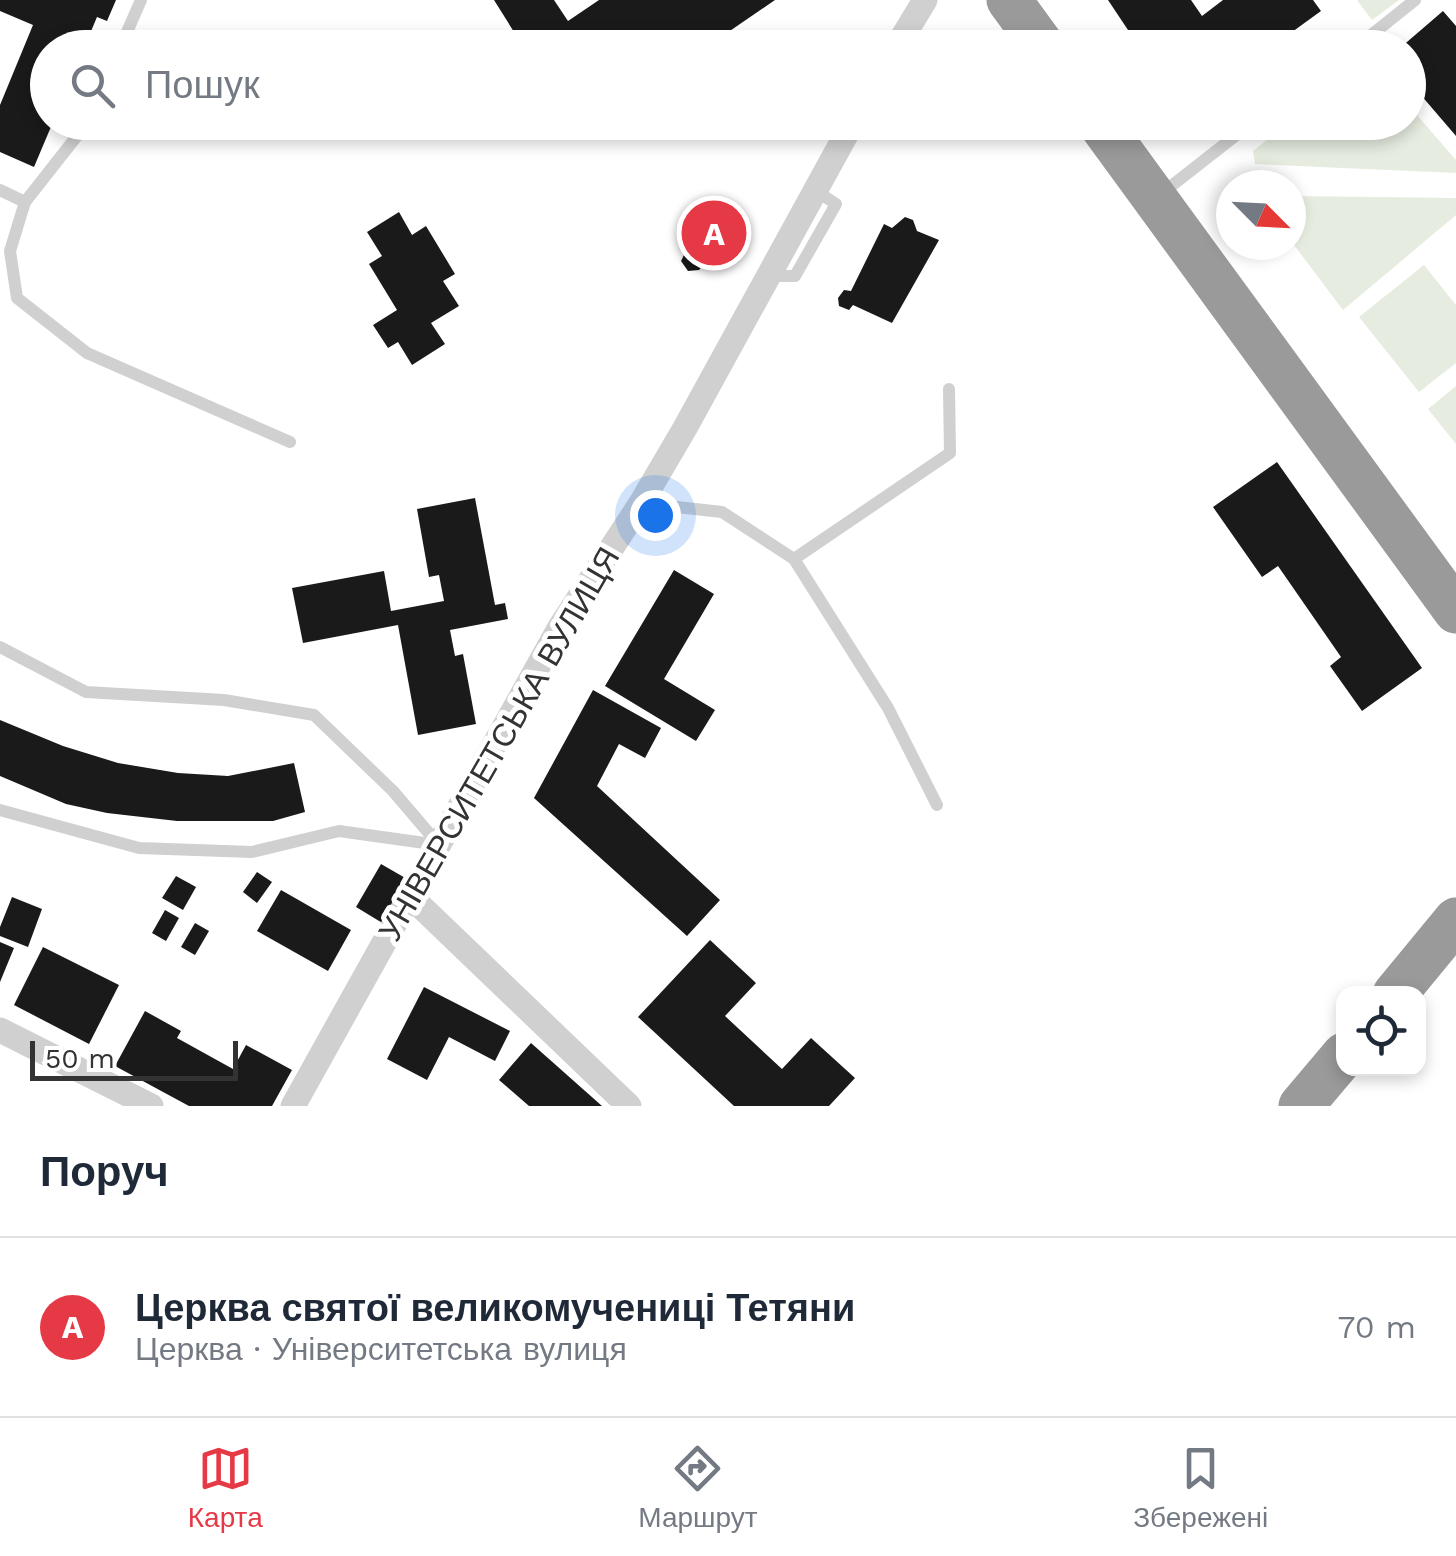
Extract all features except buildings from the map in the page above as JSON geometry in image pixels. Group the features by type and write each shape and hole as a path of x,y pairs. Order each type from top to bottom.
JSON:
{"highway":[{"path":"1009,0 1031,30"},
{"path":"1111,140 1456,610"},
{"path":"1402,986 1456,920"},
{"path":"1301,1106 1336,1064"}],"street":[{"path":"907,30 925,0"},
{"name":"УНІВЕРСИТЕТСЬКА ВУЛИЦЯ","path":"293,1106 560,626 641,502 843,140"},
{"path":"410,896 629,1106"},
{"path":"0,1030 151,1106"}],"lane":[{"path":"128,30 141,0"},
{"path":"1378,30 1416,0"},
{"path":"74,140 25,202 10,251 17,298 86,353 290,442"},
{"path":"1154,199 1230,140"},
{"path":"0,190 25,202"},
{"path":"794,558 950,453 950,389"},
{"path":"641,502 722,512 794,558 888,708 937,805"},
{"path":"0,647 86,692 224,700 314,715 393,790 438,845"},
{"path":"0,810 138,848 252,852 338,831 438,845"}],"shaded area":[{"path":"1357,0 1399,0 1372,20"},
{"path":"1426,126 1456,160 1456,173 1255,164 1253,151 1267,140 1426,140"},
{"path":"1306,196 1456,198 1456,215 1343,310 1305,260"},
{"path":"1424,265 1456,305 1456,363 1419,392 1359,317"},
{"path":"1456,386 1456,444 1428,409"}],"place":[{"name":"Церква святої великомучениці Тетяни","path":"714,233"}]}
